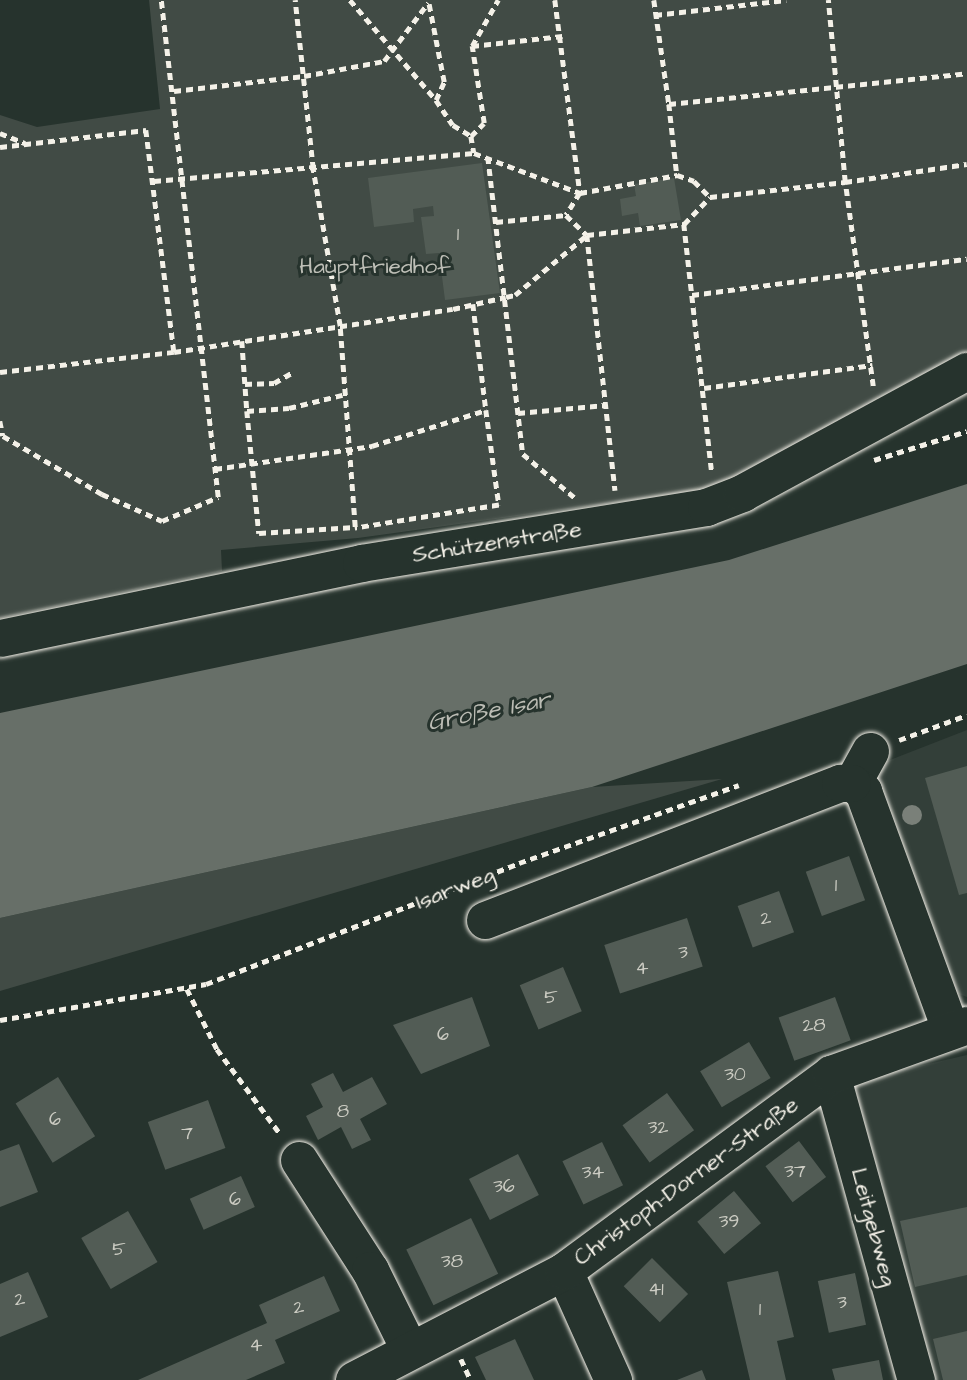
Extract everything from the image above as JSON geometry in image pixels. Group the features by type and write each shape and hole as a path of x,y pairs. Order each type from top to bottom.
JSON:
{"street":[{"name":"Schützenstraße","path":"0,638 361,563 706,508 742,493 967,371"},
{"path":"870,751 852,783 863,791 958,1027"},
{"name":"Isarweg","path":"485,920 840,783 852,783"},
{"name":"Christoph-Dorner-Straße","path":"354,1380 409,1349 564,1271 831,1074 958,1027"},
{"name":"Leitgebweg","path":"831,1074 916,1380"},
{"path":"299,1160 370,1270 409,1349"},
{"path":"564,1271 613,1380"}],"path":[{"path":"0,421 3,436 102,494 162,521 218,498 174,91 161,0"},
{"path":"295,0 313,169 340,326 346,449 355,527"},
{"path":"350,0 391,51 436,100 453,125 471,136 474,153"},
{"path":"471,136 484,122 472,46 498,0"},
{"path":"555,0 562,36 580,193 565,215"},
{"path":"654,0 677,175"},
{"path":"655,15 786,0"},
{"path":"828,0 845,182 872,365 874,401"},
{"path":"174,91 304,76 384,61 428,1"},
{"path":"428,1 444,82 436,100"},
{"path":"472,46 562,36"},
{"path":"669,104 967,73"},
{"path":"0,147 146,130 174,352"},
{"path":"0,133 28,144"},
{"path":"154,181 182,181 474,153 580,193 677,175 694,181 709,197"},
{"path":"488,157 523,454 575,498 589,497"},
{"path":"0,372 174,352 506,297 515,295 587,235 684,224 709,197 845,182 967,164"},
{"path":"496,222 565,215 587,235 615,494"},
{"path":"684,224 713,482 724,476"},
{"path":"692,295 967,259"},
{"path":"242,341 259,533 355,527 499,505 473,304"},
{"path":"704,388 872,365"},
{"path":"245,384 274,383 293,372"},
{"path":"247,411 289,408 342,395"},
{"path":"518,412 606,405"},
{"path":"215,469 252,461 372,446 486,410"},
{"path":"602,495 629,492"},
{"path":"870,751 967,715"},
{"name":"Isarweg","path":"0,1020 187,989 519,863 748,782"},
{"path":"187,989 217,1049 299,1160"}],"shaded area":[{"path":"967,730 967,997 950,991 872,767"},
{"path":"967,1055 967,1380 927,1380 854,1081"}],"green space":[{"name":"Hauptfriedhof","path":"149,0 967,0 967,356 714,489 358,538 221,550 222,571 0,618 0,115 37,127 160,109"},
{"path":"722,779 0,991 0,918 592,787"}],"water":[{"name":"Große Isar","path":"967,484 967,664 592,787 0,918 0,713 729,560"}],"building":[{"path":"482,163 500,293 445,300 439,253 426,254 421,217 434,216 433,206 413,209 414,222 374,227 368,178"},
{"path":"674,178 681,220 640,226 638,213 622,216 620,199 636,196 634,184"},
{"path":"967,766 967,893 959,895 925,778"},
{"path":"849,856 865,900 822,916 806,872"},
{"path":"779,891 794,932 753,947 738,906"},
{"path":"687,918 703,967 620,993 604,945"},
{"path":"563,967 582,1011 538,1030 520,985"},
{"path":"472,997 490,1046 421,1074 393,1025"},
{"path":"835,997 851,1040 794,1061 779,1018"},
{"path":"749,1042 771,1078 722,1107 700,1071"},
{"path":"333,1073 343,1092 372,1077 387,1104 360,1119 371,1140 352,1149 341,1127 318,1140 306,1116 323,1107 311,1084"},
{"path":"58,1077 95,1136 53,1163 16,1103"},
{"path":"667,1093 694,1130 650,1163 623,1125"},
{"path":"208,1100 225,1148 165,1170 148,1122"},
{"path":"799,1141 826,1177 793,1202 765,1166"},
{"path":"602,1142 623,1185 583,1204 562,1161"},
{"path":"19,1144 38,1192 0,1207 0,1151"},
{"path":"518,1154 539,1195 490,1220 469,1179"},
{"path":"241,1176 255,1207 204,1230 190,1199"},
{"path":"734,1191 761,1223 724,1254 697,1222"},
{"path":"967,1207 967,1275 915,1287 900,1221"},
{"path":"128,1211 158,1262 111,1289 81,1238"},
{"path":"471,1218 498,1274 433,1305 406,1250"},
{"path":"652,1258 688,1294 660,1322 624,1286"},
{"path":"778,1271 794,1337 777,1341 786,1380 750,1380 727,1282"},
{"path":"28,1272 48,1317 0,1337 0,1284"},
{"path":"855,1273 866,1325 829,1333 818,1281"},
{"path":"324,1276 340,1311 275,1340 285,1363 246,1380 138,1380 267,1323 259,1305"},
{"path":"967,1331 967,1380 943,1380 933,1339"},
{"path":"515,1339 534,1380 486,1380 475,1357"},
{"path":"879,1360 883,1380 835,1380 832,1369"},
{"path":"702,1370 706,1380 677,1380"}]}
